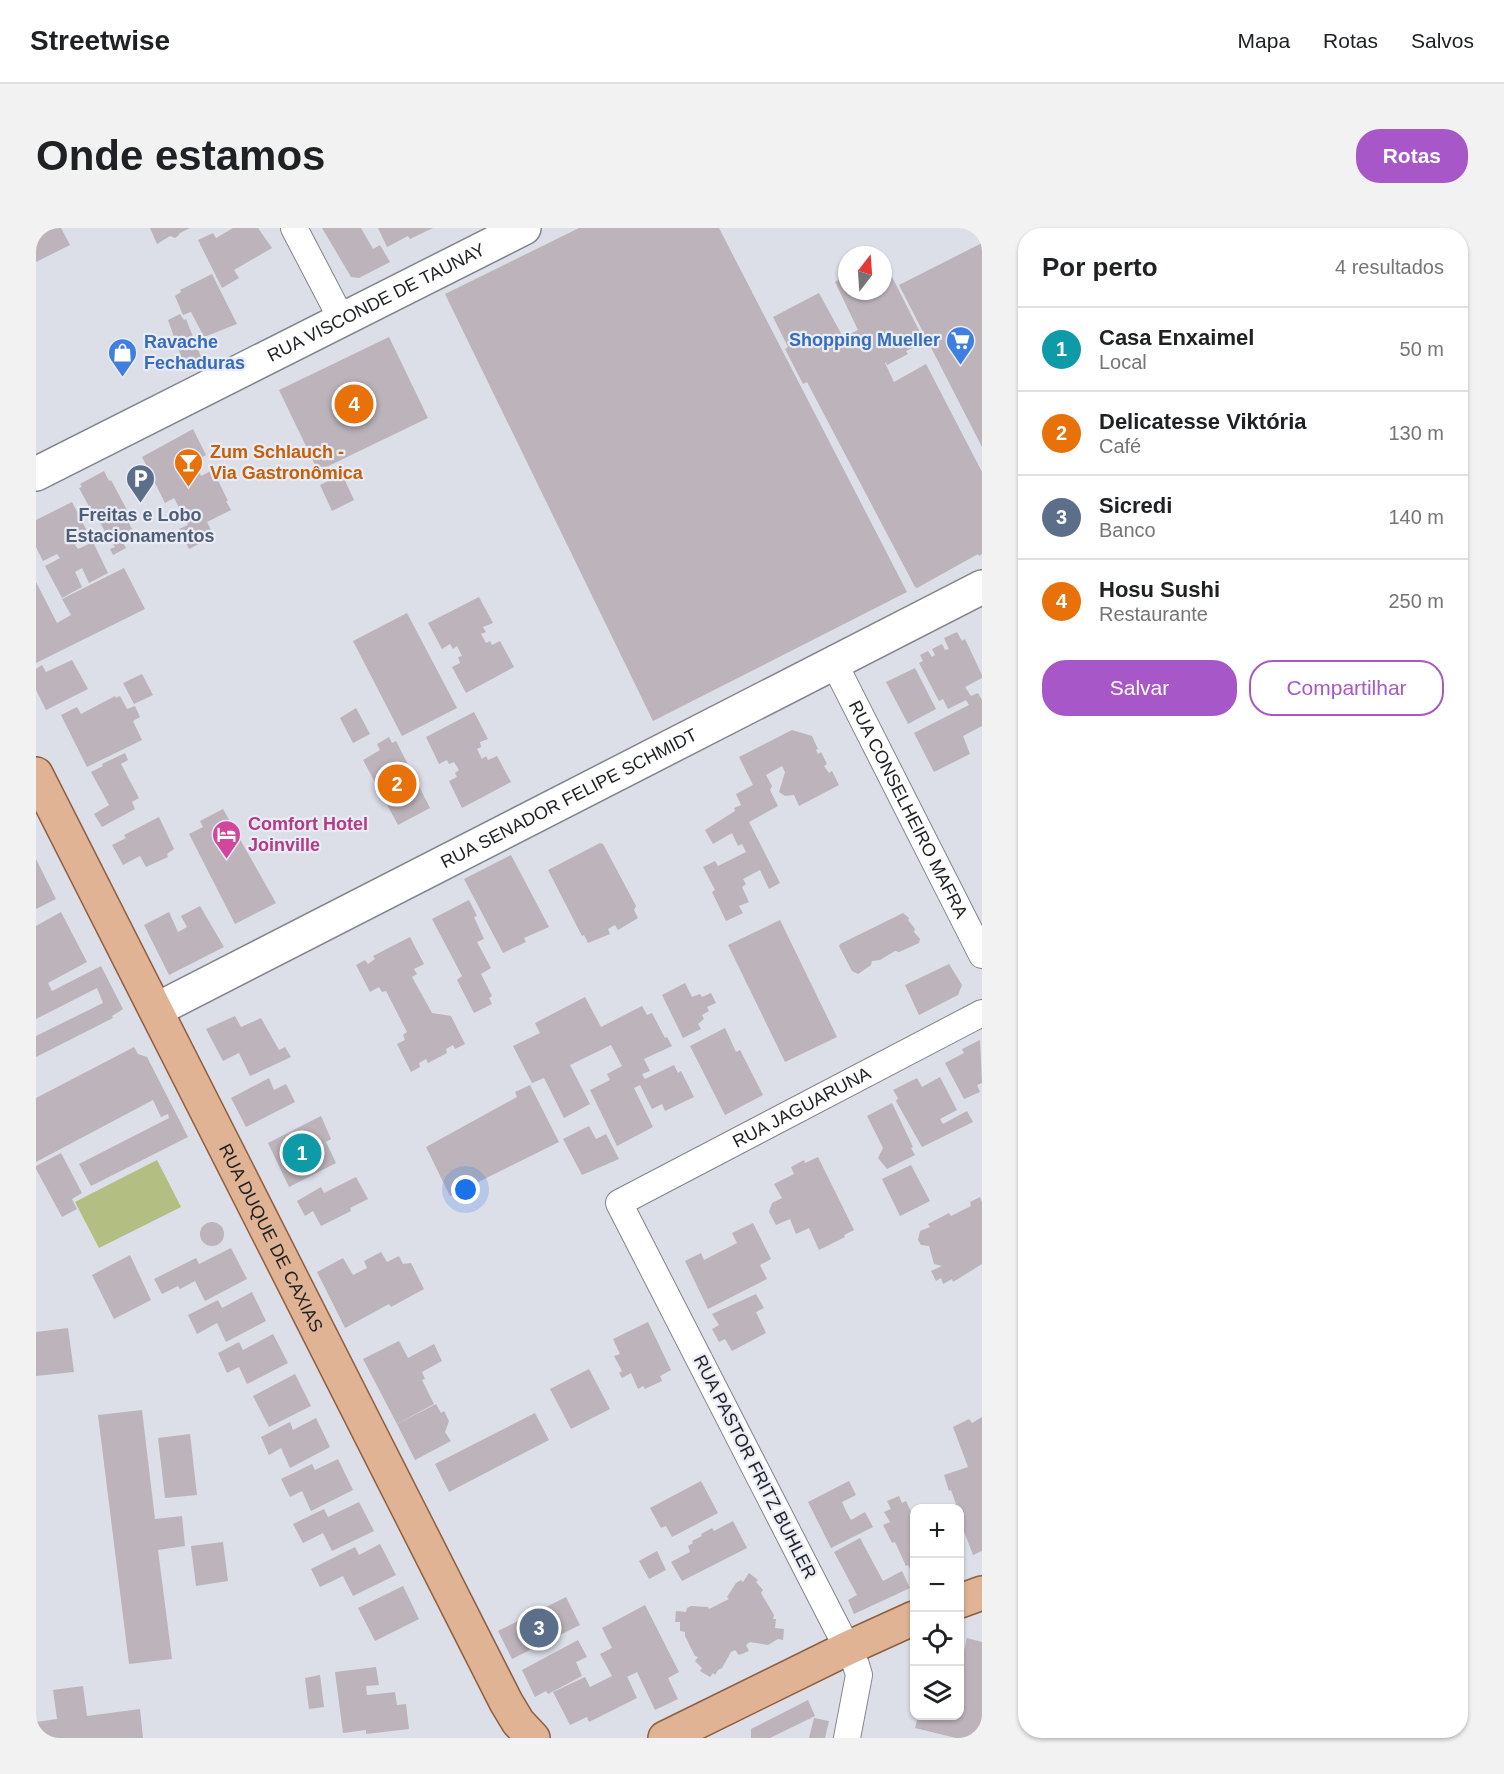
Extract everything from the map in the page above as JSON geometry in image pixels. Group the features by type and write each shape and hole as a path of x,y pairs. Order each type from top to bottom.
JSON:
{"main road":[{"name":"RUA VISCONDE DE TAUNAY","path":"36,474 524,228"},
{"name":"RUA SENADOR FELIPE SCHMIDT","path":"156,1010 982,587"},
{"name":"RUA DUQUE DE CAXIAS","path":"36,774 506,1702 518,1722 533,1738"},
{"path":"964,1600 982,1593"},
{"path":"665,1738 848,1648 910,1620"},
{"path":"497,1738 506,1702"}],"street":[{"path":"294,228 342,320"},
{"name":"RUA CONSELHEIRO MAFRA","path":"834,663 982,955"},
{"name":"RUA JAGUARUNA","path":"619,1203 982,1013"},
{"name":"RUA PASTOR FRITZ BUHLER","path":"619,1203 856,1665 859,1675 847,1738"}],"green space":[{"path":"157,1160 181,1207 99,1248 75,1202"}],"building":[{"path":"36,228 61,228 70,245 36,262"},
{"path":"150,228 190,228 175,238 170,236 157,244"},
{"path":"233,228 258,228 272,248 234,270 239,278 222,288 198,240 213,233 216,238"},
{"path":"322,228 361,228 373,249 380,245 390,262 359,278 351,277"},
{"path":"378,228 433,228 410,239 408,236 387,247"},
{"path":"579,228 719,228 907,592 653,721 445,294"},
{"name":"Shopping Mueller","path":"982,243 982,447 899,285"},
{"path":"212,274 237,324 204,337 191,312 183,315 175,296 181,292 180,290"},
{"path":"892,277 925,342 906,351 908,354 887,365 885,363 894,382 926,364 982,472 982,554 979,556 978,554 917,588 807,382 803,384 785,349 788,347 773,317 819,293 843,337 858,330 844,300 892,300"},
{"path":"180,314 184,320 186,319 201,357 184,365 168,320"},
{"path":"389,337 428,418 318,471 279,390"},
{"name":"Zum Schlauch - Via Gastronômica","path":"193,429 206,455 194,461 201,476 213,470 231,510 207,522 214,536 189,549 179,529 188,525 174,498 165,503 142,457"},
{"path":"104,471 127,510 123,512 133,531 130,532 133,537 123,542 126,548 113,555 110,549 115,547 79,488 82,487 80,484"},
{"path":"342,474 354,500 332,511 320,485"},
{"path":"72,502 90,537 75,545 78,549 93,542 108,573 89,583 82,568 75,572 82,587 62,598 45,566 60,558 57,554 43,561 36,547 36,520"},
{"path":"124,568 145,609 36,663 36,582 57,623 71,615 62,599"},
{"path":"479,597 493,623 483,627 486,632 481,634 486,643 490,641 492,645 500,641 514,667 466,693 452,667 460,663 458,657 462,656 457,646 453,649 450,644 442,649 428,623"},
{"path":"407,613 457,708 402,736 353,641"},
{"path":"957,632 962,641 965,639 982,675 982,678 965,687 971,696 978,693 982,700 982,726 963,736 970,754 934,772 914,733 969,705 966,700 948,709 943,699 939,701 919,663 923,661 920,655 928,651 932,657 935,655 932,649 942,644 945,650 949,649 944,638"},
{"path":"72,660 88,689 46,710 36,690 36,669 42,665 46,672"},
{"path":"915,668 936,709 908,724 886,682"},
{"path":"142,674 153,695 134,704 123,683"},
{"path":"115,696 116,698 120,696 127,709 135,706 140,717 133,721 142,740 87,767 61,715 77,707 81,714"},
{"path":"356,708 370,734 353,743 340,718"},
{"path":"474,712 488,739 480,742 481,747 477,749 482,759 486,756 488,760 497,756 511,782 462,808 449,781 457,777 455,773 459,770 454,762 449,764 447,760 439,764 426,737"},
{"path":"792,730 812,736 818,754 821,752 827,764 824,766 829,773 832,771 839,785 799,806 794,795 785,796 779,792 785,772 782,766 766,775 778,806 749,822 780,883 769,889 760,870 743,879 746,884 742,887 749,902 739,906 743,913 726,921 712,892 715,890 703,867 715,861 718,866 746,852 742,844 738,846 732,833 713,844 705,830 735,811 734,808 741,805 736,794 753,785 739,757"},
{"path":"389,737 392,743 396,741 430,808 398,825 363,760 380,750 377,744"},
{"path":"125,753 128,760 121,764 139,798 132,802 135,809 102,827 94,814 109,805 91,772"},
{"name":"Comfort Hotel Joinville","path":"223,809 276,903 235,924 189,834 203,827 200,821"},
{"path":"159,817 174,849 167,854 168,857 146,867 140,856 123,865 112,845 126,838 124,835"},
{"path":"600,843 603,844 636,906 634,910 638,918 618,930 615,925 608,929 610,934 588,943 584,935 582,936 548,870"},
{"path":"511,855 549,927 524,938 526,942 503,953 464,879"},
{"path":"36,859 56,899 36,909"},
{"path":"469,900 484,939 477,942 491,968 481,974 492,996 489,998 492,1004 474,1013 457,980 462,976 432,919"},
{"path":"200,906 224,947 169,975 144,925 169,912 178,932 187,927 181,916"},
{"path":"61,912 87,962 48,983 52,991 101,966 123,1009 112,1016 113,1018 36,1057 36,1036 103,1003 97,988 36,1019 36,926"},
{"path":"903,913 915,929 914,932 920,939 919,943 899,952 895,951 880,960 872,961 871,965 858,974 852,971 840,944"},
{"path":"780,920 837,1037 785,1062 728,945"},
{"path":"410,937 424,964 414,969 417,974 412,977 432,1013 451,1016 465,1044 455,1049 453,1045 446,1049 447,1053 428,1063 426,1059 419,1063 420,1067 411,1072 397,1044 405,1040 403,1035 407,1032 386,991 382,992 379,987 370,992 356,965 365,960 368,964 375,959 373,956"},
{"path":"949,964 962,985 958,995 919,1015 905,985"},
{"path":"685,983 692,997 700,994 702,997 711,993 716,1003 707,1007 709,1011 702,1015 704,1019 698,1024 701,1029 683,1038 662,995"},
{"path":"585,997 601,1027 642,1006 647,1015 652,1013 665,1038 667,1037 672,1046 644,1059 650,1071 642,1074 645,1079 674,1065 678,1073 681,1071 694,1097 665,1111 662,1104 652,1109 640,1085 634,1088 653,1127 617,1146 590,1090 610,1080 607,1074 622,1066 611,1045 570,1065 590,1104 564,1118 544,1078 532,1083 513,1046 540,1033 535,1023"},
{"path":"235,1016 241,1027 261,1018 279,1050 285,1047 291,1057 250,1076 239,1053 223,1061 206,1029"},
{"path":"725,1028 736,1052 740,1050 763,1095 725,1115 690,1046"},
{"path":"980,1040 982,1083 977,1085 980,1092 964,1099 945,1063 964,1053 962,1049"},
{"path":"134,1047 138,1054 147,1057 188,1137 91,1186 79,1164 169,1118 168,1114 161,1117 153,1100 36,1162 36,1098"},
{"path":"940,1077 957,1110 940,1119 943,1124 967,1111 973,1122 922,1147 896,1101 898,1098 893,1090 917,1078 922,1087"},
{"path":"269,1078 274,1090 286,1084 295,1102 246,1127 231,1098"},
{"path":"530,1085 559,1142 450,1196 426,1147 517,1097 515,1092"},
{"path":"892,1103 915,1155 887,1169 878,1158 883,1148 867,1116"},
{"path":"321,1116 331,1139 326,1142 336,1163 289,1187 268,1143"},
{"path":"589,1126 596,1139 606,1134 619,1159 582,1175 563,1139"},
{"path":"61,1153 82,1193 72,1199 77,1209 62,1217 36,1169 36,1166"},
{"path":"818,1157 854,1230 819,1250 809,1228 796,1234 790,1219 776,1225 769,1212 772,1203 782,1198 774,1184 794,1174 791,1167 804,1160 805,1163"},
{"path":"911,1165 930,1201 900,1216 882,1179"},
{"path":"356,1177 368,1199 350,1208 351,1211 321,1226 313,1211 305,1216 297,1201 321,1187 324,1193"},
{"path":"980,1197 982,1202 982,1264 953,1282 952,1279 943,1284 941,1278 936,1281 931,1271 942,1266 934,1264 929,1246 921,1245 918,1240 920,1231 930,1227 928,1224 949,1213 951,1216 971,1206 970,1202"},
{"path":"212,1222 220,1226 224,1234 220,1242 212,1246 204,1242 200,1234 204,1226"},
{"path":"753,1223 771,1259 760,1265 767,1279 708,1309 685,1261 701,1253 704,1260 737,1243 732,1233"},
{"path":"231,1248 247,1279 205,1301 195,1281 180,1289 178,1286 162,1294 154,1279 196,1258 199,1264"},
{"path":"381,1252 387,1262 399,1256 403,1264 411,1263 424,1289 391,1307 389,1304 345,1328 317,1272 343,1258 353,1275 367,1268 364,1261"},
{"path":"130,1255 151,1300 114,1319 92,1275"},
{"path":"252,1292 266,1321 226,1342 217,1323 197,1334 188,1315 218,1300 222,1308"},
{"path":"756,1294 764,1308 756,1312 766,1333 732,1351 725,1339 719,1342 712,1329 719,1325 712,1314"},
{"path":"648,1322 671,1370 660,1376 662,1381 645,1389 643,1386 638,1389 631,1373 622,1378 619,1373 622,1371 614,1356 620,1354 613,1339"},
{"path":"68,1328 74,1372 36,1376 36,1332"},
{"path":"273,1334 288,1363 247,1384 239,1367 227,1373 218,1353 239,1342 243,1350"},
{"path":"399,1341 408,1358 434,1344 442,1361 422,1372 425,1379 422,1380 434,1404 397,1424 363,1359"},
{"path":"589,1369 610,1409 571,1429 550,1389"},
{"path":"295,1374 311,1406 269,1427 253,1396"},
{"path":"436,1404 441,1413 444,1411 449,1421 445,1432 451,1441 415,1460 397,1424"},
{"path":"142,1410 155,1519 182,1516 185,1546 158,1550 172,1659 129,1664 98,1415"},
{"path":"535,1413 549,1440 449,1492 435,1464"},
{"path":"982,1417 982,1551 973,1555 964,1531 964,1504 956,1504 944,1475 968,1467 953,1427 969,1419 972,1423"},
{"path":"316,1418 330,1447 290,1468 281,1448 269,1455 261,1437 290,1422 293,1430"},
{"path":"190,1434 197,1495 165,1498 158,1438"},
{"path":"338,1459 353,1490 311,1511 302,1491 290,1497 281,1479 312,1464 315,1470"},
{"path":"701,1481 718,1513 672,1537 666,1526 661,1528 650,1508"},
{"path":"849,1481 856,1495 842,1502 846,1511 851,1520 865,1512 873,1527 831,1548 808,1502"},
{"path":"899,1496 902,1503 906,1501 910,1510 910,1569 908,1565 906,1566 895,1542 892,1543 883,1525 890,1522 884,1512 891,1509 887,1501"},
{"path":"359,1502 374,1531 332,1551 323,1533 303,1543 293,1524 324,1509 328,1517"},
{"path":"733,1521 747,1548 682,1581 671,1562 690,1552 688,1546 702,1536 701,1534 712,1528 714,1531"},
{"path":"860,1538 883,1581 902,1571 910,1588 854,1614 848,1600 857,1595 834,1552"},
{"path":"223,1542 228,1581 196,1586 191,1546"},
{"path":"380,1544 396,1575 353,1596 343,1576 320,1587 311,1569 355,1547 359,1555"},
{"path":"657,1551 666,1570 649,1579 639,1561"},
{"path":"749,1573 758,1580 756,1582 763,1590 761,1593 774,1615 773,1619 776,1619 775,1628 784,1629 783,1640 778,1639 768,1645 750,1642 746,1645 749,1651 739,1655 735,1650 731,1652 722,1668 710,1677 700,1671 702,1668 695,1661 698,1657 695,1656 685,1632 680,1631 680,1622 675,1622 676,1611 686,1612 691,1606 708,1607 709,1609 729,1599 727,1597 736,1583 741,1580 743,1582"},
{"path":"403,1586 419,1619 375,1641 358,1608"},
{"path":"566,1597 580,1625 512,1659 498,1631"},
{"path":"645,1605 679,1672 668,1678 678,1699 655,1710 637,1672 627,1677 637,1698 589,1722 587,1717 570,1725 553,1692 585,1677 590,1687 612,1676 600,1654 612,1648 602,1628"},
{"path":"967,1638 982,1642 982,1729 980,1738 956,1738 915,1728 917,1720 964,1720 964,1651"},
{"path":"578,1640 587,1657 576,1662 582,1676 548,1694 546,1691 535,1697 522,1670"},
{"path":"376,1667 379,1685 366,1686 367,1695 395,1692 397,1705 406,1704 409,1729 366,1734 366,1730 343,1733 335,1672"},
{"path":"320,1675 324,1707 309,1709 305,1678"},
{"path":"83,1686 87,1716 140,1709 143,1738 36,1738 36,1722 57,1719 53,1690"},
{"path":"808,1700 815,1716 770,1738 751,1738 751,1729"},
{"path":"814,1718 829,1721 825,1738 809,1738"}],"place":[{"name":"Shopping Mueller","path":"961,366"},
{"name":"Ravache Fechaduras","path":"123,378"},
{"name":"Hosu Sushi","path":"354,404"},
{"name":"Zum Schlauch - Via Gastronômica","path":"189,488"},
{"name":"Freitas e Lobo Estacionamentos","path":"140,504"},
{"name":"Delicatesse Viktória","path":"397,784"},
{"name":"Comfort Hotel Joinville","path":"227,860"},
{"name":"Casa Enxaimel","path":"302,1153"},
{"name":"Sicredi","path":"539,1628"}]}
